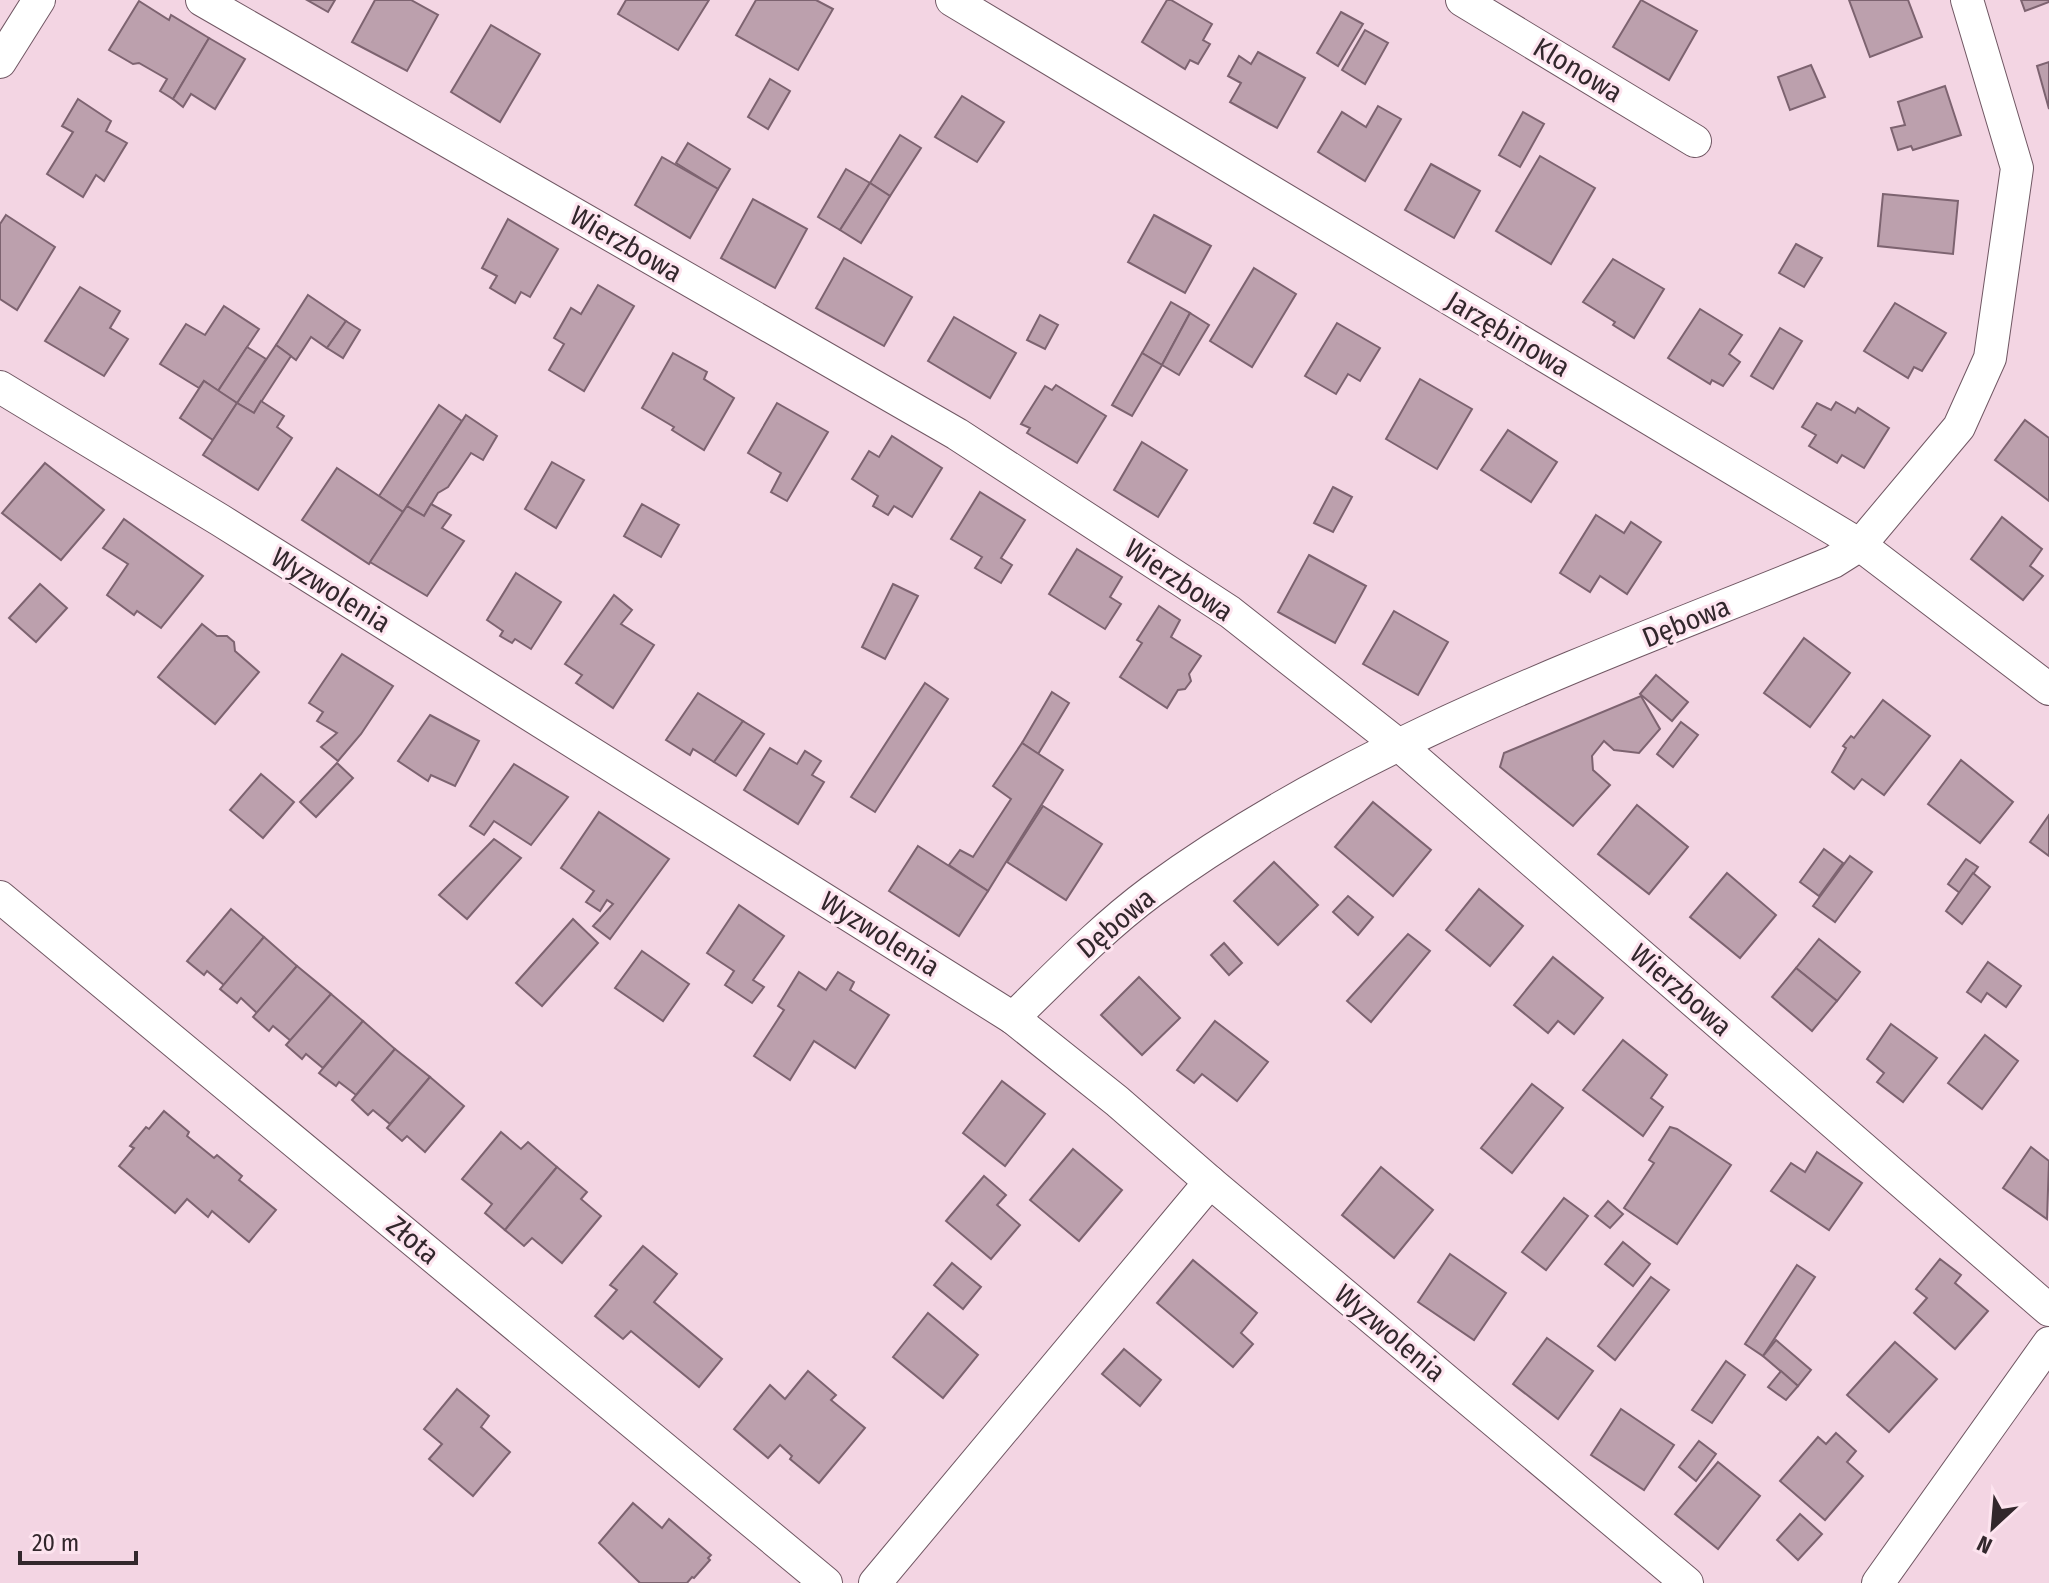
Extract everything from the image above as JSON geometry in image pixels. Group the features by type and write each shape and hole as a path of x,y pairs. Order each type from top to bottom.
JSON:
{"street":[{"path":"0,62 39,0"},
{"name":"Wierzbowa","path":"202,0 957,434 1230,612 1400,746 2049,1310"},
{"name":"Jarzębinowa","path":"952,0 1860,545 2049,689"},
{"name":"Klonowa","path":"1462,0 1695,141"},
{"name":"Dębowa","path":"1013,1018 1082,951 1151,892 1299,795 1502,697 1833,562 1860,545 1959,427 1990,358 2017,168 1967,0"},
{"name":"Wyzwolenia","path":"0,387 220,520 1013,1018 1117,1101 1687,1583"},
{"name":"Złota","path":"0,897 826,1583"},
{"path":"875,1583 1210,1182"},
{"path":"1878,1583 2049,1343"}],"building":[{"path":"307,0 335,0 328,12"},
{"path":"375,0 411,0 438,15 407,71 352,42"},
{"path":"626,0 709,0 678,50 618,14"},
{"path":"756,0 816,0 833,9 798,70 736,35"},
{"path":"1167,0 1212,24 1203,40 1210,44 1198,64 1190,60 1185,69 1142,42"},
{"path":"1641,0 1697,31 1669,80 1613,47"},
{"path":"1849,0 1908,0 1922,37 1870,57"},
{"path":"2021,0 2049,0 2049,2 2025,11"},
{"path":"139,1 169,20 171,15 209,38 173,99 160,91 167,79 109,50"},
{"path":"1341,12 1363,24 1338,66 1317,53"},
{"path":"491,25 540,54 500,122 451,92"},
{"path":"1365,30 1388,43 1365,84 1342,70"},
{"path":"209,38 245,59 215,109 191,94 183,107 173,99"},
{"path":"1258,52 1305,78 1277,128 1230,102 1241,83 1228,76 1239,56 1251,64"},
{"path":"2049,62 2049,109 2037,66"},
{"path":"1811,65 1825,97 1790,110 1778,77"},
{"path":"770,79 790,91 768,129 748,117"},
{"path":"1945,86 1961,135 1913,150 1911,146 1898,150 1891,128 1905,125 1898,102"},
{"path":"962,96 1004,122 977,162 935,137"},
{"path":"78,99 111,121 106,131 127,143 104,181 96,175 83,197 47,174 73,132 62,126"},
{"path":"1378,106 1401,119 1365,181 1318,152 1342,112 1366,127"},
{"path":"1523,112 1544,124 1520,167 1499,155"},
{"path":"900,135 921,148 890,196 870,183"},
{"path":"688,143 730,169 718,189 676,163"},
{"path":"1540,156 1595,188 1551,264 1496,231"},
{"path":"662,157 718,189 690,238 635,205"},
{"path":"1431,164 1480,191 1454,238 1405,210"},
{"path":"846,169 870,183 840,230 818,217"},
{"path":"870,183 890,196 861,243 840,230"},
{"path":"1883,194 1958,201 1953,254 1878,246"},
{"path":"753,199 807,229 775,288 721,258"},
{"path":"6,215 55,247 17,310 0,299 0,224"},
{"path":"1154,215 1211,246 1185,293 1128,262"},
{"path":"508,219 558,249 530,297 521,292 515,303 490,288 497,276 482,268"},
{"path":"1796,244 1822,258 1804,287 1779,273"},
{"path":"844,258 912,297 884,346 816,308"},
{"path":"1613,259 1664,289 1634,338 1583,302"},
{"path":"1254,268 1296,294 1252,367 1210,341"},
{"path":"598,285 634,306 584,391 549,370 564,344 554,338 571,308 581,314"},
{"path":"80,287 120,311 110,328 128,339 104,376 45,341"},
{"path":"308,295 346,321 327,348 311,337 296,360 276,345"},
{"path":"1171,302 1190,313 1162,365 1142,353"},
{"path":"1895,303 1946,333 1922,371 1914,367 1908,378 1864,351"},
{"path":"224,306 259,329 218,391 204,381 199,388 160,364 186,324 205,335"},
{"path":"1700,309 1742,335 1729,354 1740,362 1723,386 1712,380 1710,384 1668,358"},
{"path":"1190,313 1209,325 1179,375 1162,365"},
{"path":"1040,315 1058,325 1045,349 1027,340"},
{"path":"954,317 1016,353 990,398 928,361"},
{"path":"346,321 360,330 343,358 327,348"},
{"path":"1337,323 1380,348 1360,381 1348,374 1336,394 1305,376"},
{"path":"1780,328 1802,341 1773,389 1751,376"},
{"path":"276,345 291,356 254,413 237,403"},
{"path":"247,347 266,359 237,403 218,391"},
{"path":"673,353 707,372 704,379 734,398 704,450 642,408"},
{"path":"1142,353 1162,365 1132,416 1112,405"},
{"path":"1420,379 1472,409 1437,469 1386,439"},
{"path":"204,381 237,403 213,440 180,418"},
{"path":"1056,385 1106,416 1077,463 1027,433 1030,428 1021,424 1045,386 1052,390"},
{"path":"261,401 284,416 277,427 292,438 258,490 203,455 237,403 254,413"},
{"path":"1836,402 1855,413 1858,408 1889,428 1864,468 1842,455 1837,463 1809,446 1816,435 1802,427 1817,403 1831,410"},
{"path":"777,403 828,432 787,501 771,492 781,473 748,453"},
{"path":"439,405 462,421 403,512 379,496"},
{"path":"466,415 497,436 483,460 471,453 448,487 438,493 424,516 407,506"},
{"path":"2025,420 2049,438 2049,501 1995,460"},
{"path":"1508,430 1557,462 1531,502 1481,470"},
{"path":"892,436 942,468 912,517 894,506 888,515 873,506 878,496 852,479 869,451 879,457"},
{"path":"1142,442 1187,470 1158,517 1114,490"},
{"path":"552,462 584,480 556,528 525,509"},
{"path":"45,463 104,510 61,560 2,513"},
{"path":"337,468 403,512 369,564 302,520"},
{"path":"1333,487 1352,497 1333,532 1314,523"},
{"path":"980,492 1025,520 1001,558 1012,565 1001,583 975,568 982,557 951,539"},
{"path":"431,504 451,515 442,528 464,541 427,596 370,562 407,506 424,516"},
{"path":"642,504 679,525 661,557 624,536"},
{"path":"1596,515 1624,533 1631,522 1661,542 1627,594 1600,576 1590,592 1560,573"},
{"path":"2002,517 2042,549 2030,566 2043,576 2023,600 1971,559"},
{"path":"124,519 203,576 161,628 137,611 134,615 107,595 128,564 103,548"},
{"path":"1077,549 1122,577 1110,597 1121,604 1105,629 1049,594"},
{"path":"1309,555 1366,586 1335,643 1278,612"},
{"path":"516,573 561,602 531,649 515,639 512,643 500,636 503,631 487,620"},
{"path":"40,584 67,608 36,642 9,618"},
{"path":"893,584 918,596 885,659 862,647"},
{"path":"614,595 632,610 621,624 654,645 613,708 576,683 582,675 565,664"},
{"path":"1159,606 1180,620 1171,637 1201,656 1189,674 1191,681 1185,689 1178,690 1167,708 1120,677 1142,643 1137,640"},
{"path":"1394,611 1448,642 1418,695 1363,664"},
{"path":"202,624 217,636 227,636 234,642 235,651 259,672 215,724 158,677"},
{"path":"1804,638 1850,673 1810,727 1764,693"},
{"path":"342,654 393,686 361,734 338,761 321,747 337,733 317,721 323,712 309,703"},
{"path":"1656,675 1688,702 1672,721 1640,694"},
{"path":"925,683 948,699 875,812 851,797"},
{"path":"1052,692 1069,703 1038,754 1022,743"},
{"path":"698,693 743,721 714,762 693,749 690,755 666,740"},
{"path":"1641,696 1660,729 1639,753 1614,750 1604,741 1592,756 1593,770 1610,785 1573,826 1500,767 1504,753"},
{"path":"1883,700 1930,736 1884,795 1862,779 1854,789 1832,772 1846,748 1843,746 1851,736 1854,738"},
{"path":"430,715 479,741 455,786 431,775 428,781 398,761"},
{"path":"743,721 764,734 736,776 714,762"},
{"path":"1681,722 1698,735 1673,767 1657,754"},
{"path":"1022,743 1063,770 988,891 949,865 960,850 973,857 1011,799 993,786"},
{"path":"770,748 797,764 805,751 821,761 812,775 824,782 798,824 744,790"},
{"path":"1961,760 2013,802 1980,843 1928,804"},
{"path":"337,763 353,778 316,817 300,802"},
{"path":"514,764 568,797 531,845 494,821 484,835 470,826"},
{"path":"261,774 294,802 263,838 230,810"},
{"path":"1373,802 1431,850 1393,896 1335,847"},
{"path":"1637,805 1688,847 1649,894 1598,854"},
{"path":"1043,806 1102,844 1066,900 1007,862"},
{"path":"599,812 669,859 610,939 593,926 613,904 607,900 600,911 586,902 594,891 561,868"},
{"path":"2049,815 2049,856 2030,842"},
{"path":"494,839 521,858 467,919 439,895"},
{"path":"918,846 988,891 959,936 889,891"},
{"path":"1824,849 1843,863 1819,896 1800,882"},
{"path":"1850,856 1872,872 1835,922 1813,906"},
{"path":"1966,859 1978,867 1960,893 1948,884"},
{"path":"1274,862 1318,905 1278,945 1234,901"},
{"path":"1727,873 1776,915 1740,958 1690,917"},
{"path":"1973,873 1990,887 1962,924 1946,911"},
{"path":"1479,889 1523,926 1490,966 1446,930"},
{"path":"1348,896 1373,917 1358,935 1333,912"},
{"path":"739,905 784,936 753,980 764,987 752,1003 725,985 734,971 707,953"},
{"path":"231,909 264,937 224,985 207,971 204,975 187,961"},
{"path":"573,919 598,943 542,1006 516,983"},
{"path":"1408,934 1430,951 1371,1022 1347,1001"},
{"path":"264,937 297,966 257,1013 241,998 237,1003 220,989"},
{"path":"1819,939 1860,972 1837,1001 1796,968"},
{"path":"1224,943 1242,963 1229,975 1211,955"},
{"path":"642,951 689,984 663,1021 615,988"},
{"path":"1553,957 1603,998 1574,1034 1558,1021 1548,1033 1514,1005"},
{"path":"1988,962 2021,986 2006,1007 1987,993 1981,1002 1967,992"},
{"path":"297,966 331,994 291,1041 273,1026 269,1031 253,1017"},
{"path":"1796,968 1837,1001 1812,1031 1772,997"},
{"path":"799,972 826,990 838,972 854,982 850,990 889,1015 855,1068 814,1041 790,1080 754,1056 784,1010 778,1006"},
{"path":"1139,977 1180,1018 1142,1055 1101,1015"},
{"path":"331,994 363,1021 323,1068 306,1054 302,1059 286,1045"},
{"path":"363,1021 395,1049 356,1095 339,1082 336,1086 319,1073"},
{"path":"1215,1021 1268,1062 1237,1101 1202,1074 1194,1083 1177,1070"},
{"path":"1891,1024 1937,1058 1903,1102 1877,1082 1884,1073 1867,1059"},
{"path":"1985,1035 2018,1061 1982,1109 1948,1083"},
{"path":"1623,1040 1667,1075 1651,1098 1663,1107 1643,1136 1583,1090"},
{"path":"395,1049 430,1077 390,1124 373,1110 368,1115 352,1100"},
{"path":"430,1077 464,1106 425,1152 407,1136 402,1141 387,1128"},
{"path":"1002,1081 1045,1114 1005,1166 963,1133"},
{"path":"1532,1084 1563,1108 1512,1173 1481,1148"},
{"path":"164,1111 189,1132 187,1136 214,1158 217,1155 242,1176 239,1180 276,1210 249,1242 212,1211 208,1217 187,1199 175,1213 119,1166 134,1148 130,1146"},
{"path":"1670,1127 1731,1165 1677,1244 1624,1208 1654,1163 1649,1160"},
{"path":"501,1132 521,1149 528,1142 557,1167 505,1230 485,1213 492,1204 462,1179"},
{"path":"2031,1147 2049,1161 2047,1219 2003,1188"},
{"path":"1073,1149 1122,1190 1079,1241 1030,1200"},
{"path":"1817,1152 1862,1183 1829,1230 1771,1191 1791,1163 1805,1172"},
{"path":"557,1167 587,1192 581,1199 601,1216 562,1263 532,1238 524,1246 505,1230"},
{"path":"1381,1167 1433,1210 1394,1258 1342,1215"},
{"path":"984,1176 1006,1195 997,1205 1020,1225 991,1259 946,1221"},
{"path":"1564,1198 1588,1216 1546,1270 1522,1252"},
{"path":"1608,1201 1623,1214 1610,1228 1595,1216"},
{"path":"1623,1242 1650,1264 1633,1286 1605,1264"},
{"path":"643,1246 677,1274 654,1302 722,1359 699,1387 631,1331 623,1339 595,1316 617,1290 610,1285"},
{"path":"1450,1254 1506,1293 1474,1340 1418,1302"},
{"path":"1940,1259 1961,1275 1955,1283 1988,1311 1955,1349 1914,1313 1927,1298 1916,1289"},
{"path":"1193,1260 1257,1313 1241,1333 1253,1344 1233,1367 1157,1303"},
{"path":"952,1263 981,1287 963,1309 934,1285"},
{"path":"1797,1265 1815,1277 1763,1356 1745,1344"},
{"path":"1651,1277 1669,1290 1615,1360 1598,1346"},
{"path":"928,1313 978,1355 943,1398 893,1357"},
{"path":"1547,1338 1593,1371 1558,1419 1513,1384"},
{"path":"1776,1340 1811,1370 1798,1386 1763,1356"},
{"path":"1895,1342 1937,1379 1889,1432 1847,1395"},
{"path":"1124,1349 1161,1380 1140,1406 1102,1374"},
{"path":"1726,1361 1745,1375 1712,1423 1692,1410"},
{"path":"808,1371 836,1395 831,1400 865,1428 819,1483 790,1459 792,1456 780,1445 768,1458 734,1429 770,1385 785,1399"},
{"path":"1781,1371 1798,1386 1786,1400 1768,1387"},
{"path":"457,1389 489,1416 481,1427 510,1452 473,1496 429,1459 442,1444 424,1429"},
{"path":"1621,1409 1674,1445 1644,1490 1591,1455"},
{"path":"1836,1433 1856,1451 1847,1462 1863,1476 1825,1520 1780,1481 1818,1437 1826,1444"},
{"path":"1699,1441 1716,1454 1696,1481 1679,1467"},
{"path":"1718,1462 1760,1496 1718,1549 1675,1514"},
{"path":"633,1503 662,1528 669,1519 711,1555 694,1578 687,1583 640,1583 599,1543"},
{"path":"1800,1514 1822,1534 1798,1560 1777,1540"}]}
